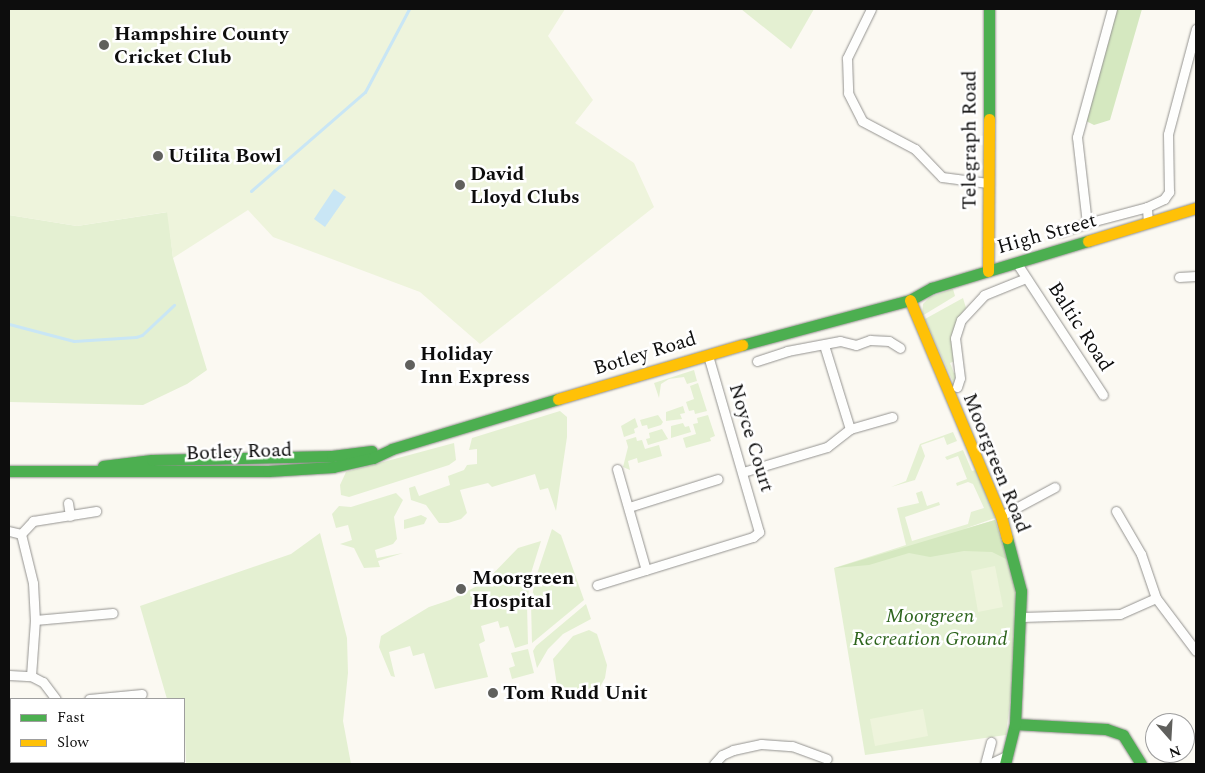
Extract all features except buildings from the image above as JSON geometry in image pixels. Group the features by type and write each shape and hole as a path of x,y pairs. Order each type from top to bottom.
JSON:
{"main road":[{"name":"Telegraph Road","path":"988,271 989,9"},
{"name":"High Street","path":"910,300 932,288 988,271 1018,265 1196,208"},
{"name":"Botley Road","path":"9,471 84,470 152,460 332,456 392,450 787,331 910,300"},
{"name":"Moorgreen Road","path":"910,300 1001,516 1021,591 1022,617 1015,724 1007,760"},
{"path":"1015,724 1106,729 1123,735 1141,764"}],"street":[{"path":"871,9 847,58 848,93 862,121 915,149 942,177 988,183"},
{"path":"1087,223 1077,137 1112,9"},
{"path":"1061,232 1147,207 1164,199 1169,192 1168,134 1195,41 1196,29"},
{"path":"1147,207 1148,223"},
{"name":"Baltic Road","path":"1018,265 1103,395"},
{"path":"1179,278 1196,276"},
{"name":"Baltic Road","path":"957,387 960,372 955,338 961,320 984,295 1026,278"},
{"path":"757,361 787,350 840,341 856,344 870,340 889,341 900,348"},
{"path":"824,345 850,429"},
{"name":"Noyce Court","path":"646,570 754,537 759,532 708,355"},
{"path":"743,472 827,447 850,429 892,417"},
{"path":"597,585 646,570 617,469"},
{"path":"629,507 718,479"},
{"path":"1001,516 1055,487"},
{"path":"68,503 70,516"},
{"path":"21,534 33,521 96,511"},
{"path":"1116,511 1141,554 1156,598 1196,652"},
{"path":"9,531 21,534"},
{"path":"21,534 31,568 35,620 31,676"},
{"path":"1022,617 1120,614 1156,598"},
{"path":"35,620 113,613"},
{"path":"9,676 31,676 43,682 55,698"},
{"path":"100,698 142,694"},
{"path":"985,764 991,742"},
{"path":"714,764 722,755 733,750 761,744 792,746 826,759"},
{"path":"989,764 1007,760"}],"green space":[{"path":"9,9 565,9 548,36 593,100 575,123 634,163 654,207 480,344 420,292 273,237 248,210 173,258 167,212 77,226 9,215"},
{"path":"741,9 814,9 791,49"},
{"path":"1117,9 1142,9 1110,120 1094,125 1084,120"},
{"path":"168,212 173,258 207,370 187,384 143,405 9,402 9,215 77,226"},
{"path":"953,289 955,296 922,316 923,304 930,297"},
{"path":"963,298 966,308 958,318 955,361 950,363 954,373 957,373 954,384 925,319"},
{"path":"694,370 697,381 687,384 684,377 669,379 661,384 659,398 654,383"},
{"path":"698,383 707,411 695,414 694,410 689,411 686,402 694,399 690,386"},
{"path":"683,406 685,413 680,414 682,419 666,421 666,412"},
{"path":"560,411 567,417 567,437 556,511 548,488 540,490 535,474 492,487 488,483 460,490 467,513 461,519 448,523 439,523 426,505 411,500 409,488 415,486 419,496 450,485 448,476 464,470 467,465 477,464 477,449 469,450 472,438"},
{"path":"658,415 663,422 661,425 648,429 647,425 642,426 640,420"},
{"path":"708,415 715,436 710,438 711,441 686,448 683,438 696,434 693,424 698,423 697,418"},
{"path":"635,418 638,427 634,429 635,433 624,437 621,426"},
{"path":"683,423 685,427 689,426 691,432 671,438 671,426"},
{"path":"662,429 668,439 648,445 646,439 650,438 649,433"},
{"path":"953,432 957,441 947,445 944,437 921,445 925,456 915,480 891,487 906,481 920,444"},
{"path":"636,437 637,441 642,440 645,449 659,445 662,456 638,463 637,458 628,461 630,470 623,467 628,447 626,440"},
{"path":"454,443 456,460 449,465 349,497 341,495 340,485 346,472"},
{"name":"Moorgreen Recreation Ground","path":"963,450 972,471 976,470 995,518 964,529 995,520 1017,592 1014,668 1006,735 865,755 834,568 906,545 897,508 919,503 916,493 922,491 927,506 939,502 940,505 905,517 912,541 968,524 971,512 984,508 973,484 968,482 957,486 956,483 967,479 958,456 947,460 945,457"},
{"path":"396,493 403,500 394,517 397,539 393,544 375,550 377,558 403,553 378,561 380,567 364,568 354,548 340,544 352,540 348,525 336,528 332,514 339,506 351,507"},
{"path":"421,515 427,518 424,524 404,529 404,520"},
{"path":"995,520 1008,560 992,552 964,551 930,557 909,553 869,565 835,568"},
{"path":"552,529 561,535 584,600 532,643 531,603 535,580"},
{"path":"320,533 347,638 348,673 343,721 351,764 186,764 185,698 167,698 140,606 291,554"},
{"path":"541,541 531,573 527,605 528,644 515,648 508,626 500,628 498,621 481,626 485,641 479,644 488,677 435,689 424,653 413,656 410,646 389,652 395,677 391,676 379,647 381,636 429,607 450,600 485,582 518,548"},
{"path":"995,566 1003,607 978,612 971,571"},
{"path":"586,604 591,619 563,634 548,649 537,668 533,651 536,646"},
{"path":"589,630 597,634 607,665 605,678 596,694 567,699 558,692 553,659 573,636"},
{"path":"528,649 534,673 512,679 509,668 515,666 511,653"},
{"path":"923,709 928,736 875,746 870,719"}],"water":[{"path":"334,189 346,197 325,227 314,219"}],"waterway":[{"path":"251,191 365,92 409,9"},
{"path":"9,324 74,341 136,337 142,335 174,305"}],"traffic: fast":[{"path":"989,9 989,119"},
{"path":"742,345 910,300 932,288 1088,241"},
{"path":"9,471 268,471 333,467 373,458 392,449 558,399"},
{"path":"103,466 152,460 332,456 372,451"},
{"path":"1005,764 1015,724 1021,591 1007,538"},
{"path":"1015,724 1106,729 1123,735 1141,764"}],"traffic: slow":[{"path":"988,271 989,119"},
{"path":"1088,241 1196,208"},
{"path":"910,300 1001,516 1007,538"},
{"path":"558,399 742,345"}],"place":[{"name":"Hampshire County Cricket Club","path":"104,45"},
{"name":"Utilita Bowl","path":"158,156"},
{"name":"David Lloyd Clubs","path":"460,185"},
{"name":"Holiday Inn Express","path":"410,365"},
{"name":"Moorgreen Hospital","path":"461,589"},
{"name":"Tom Rudd Unit","path":"493,693"}]}
